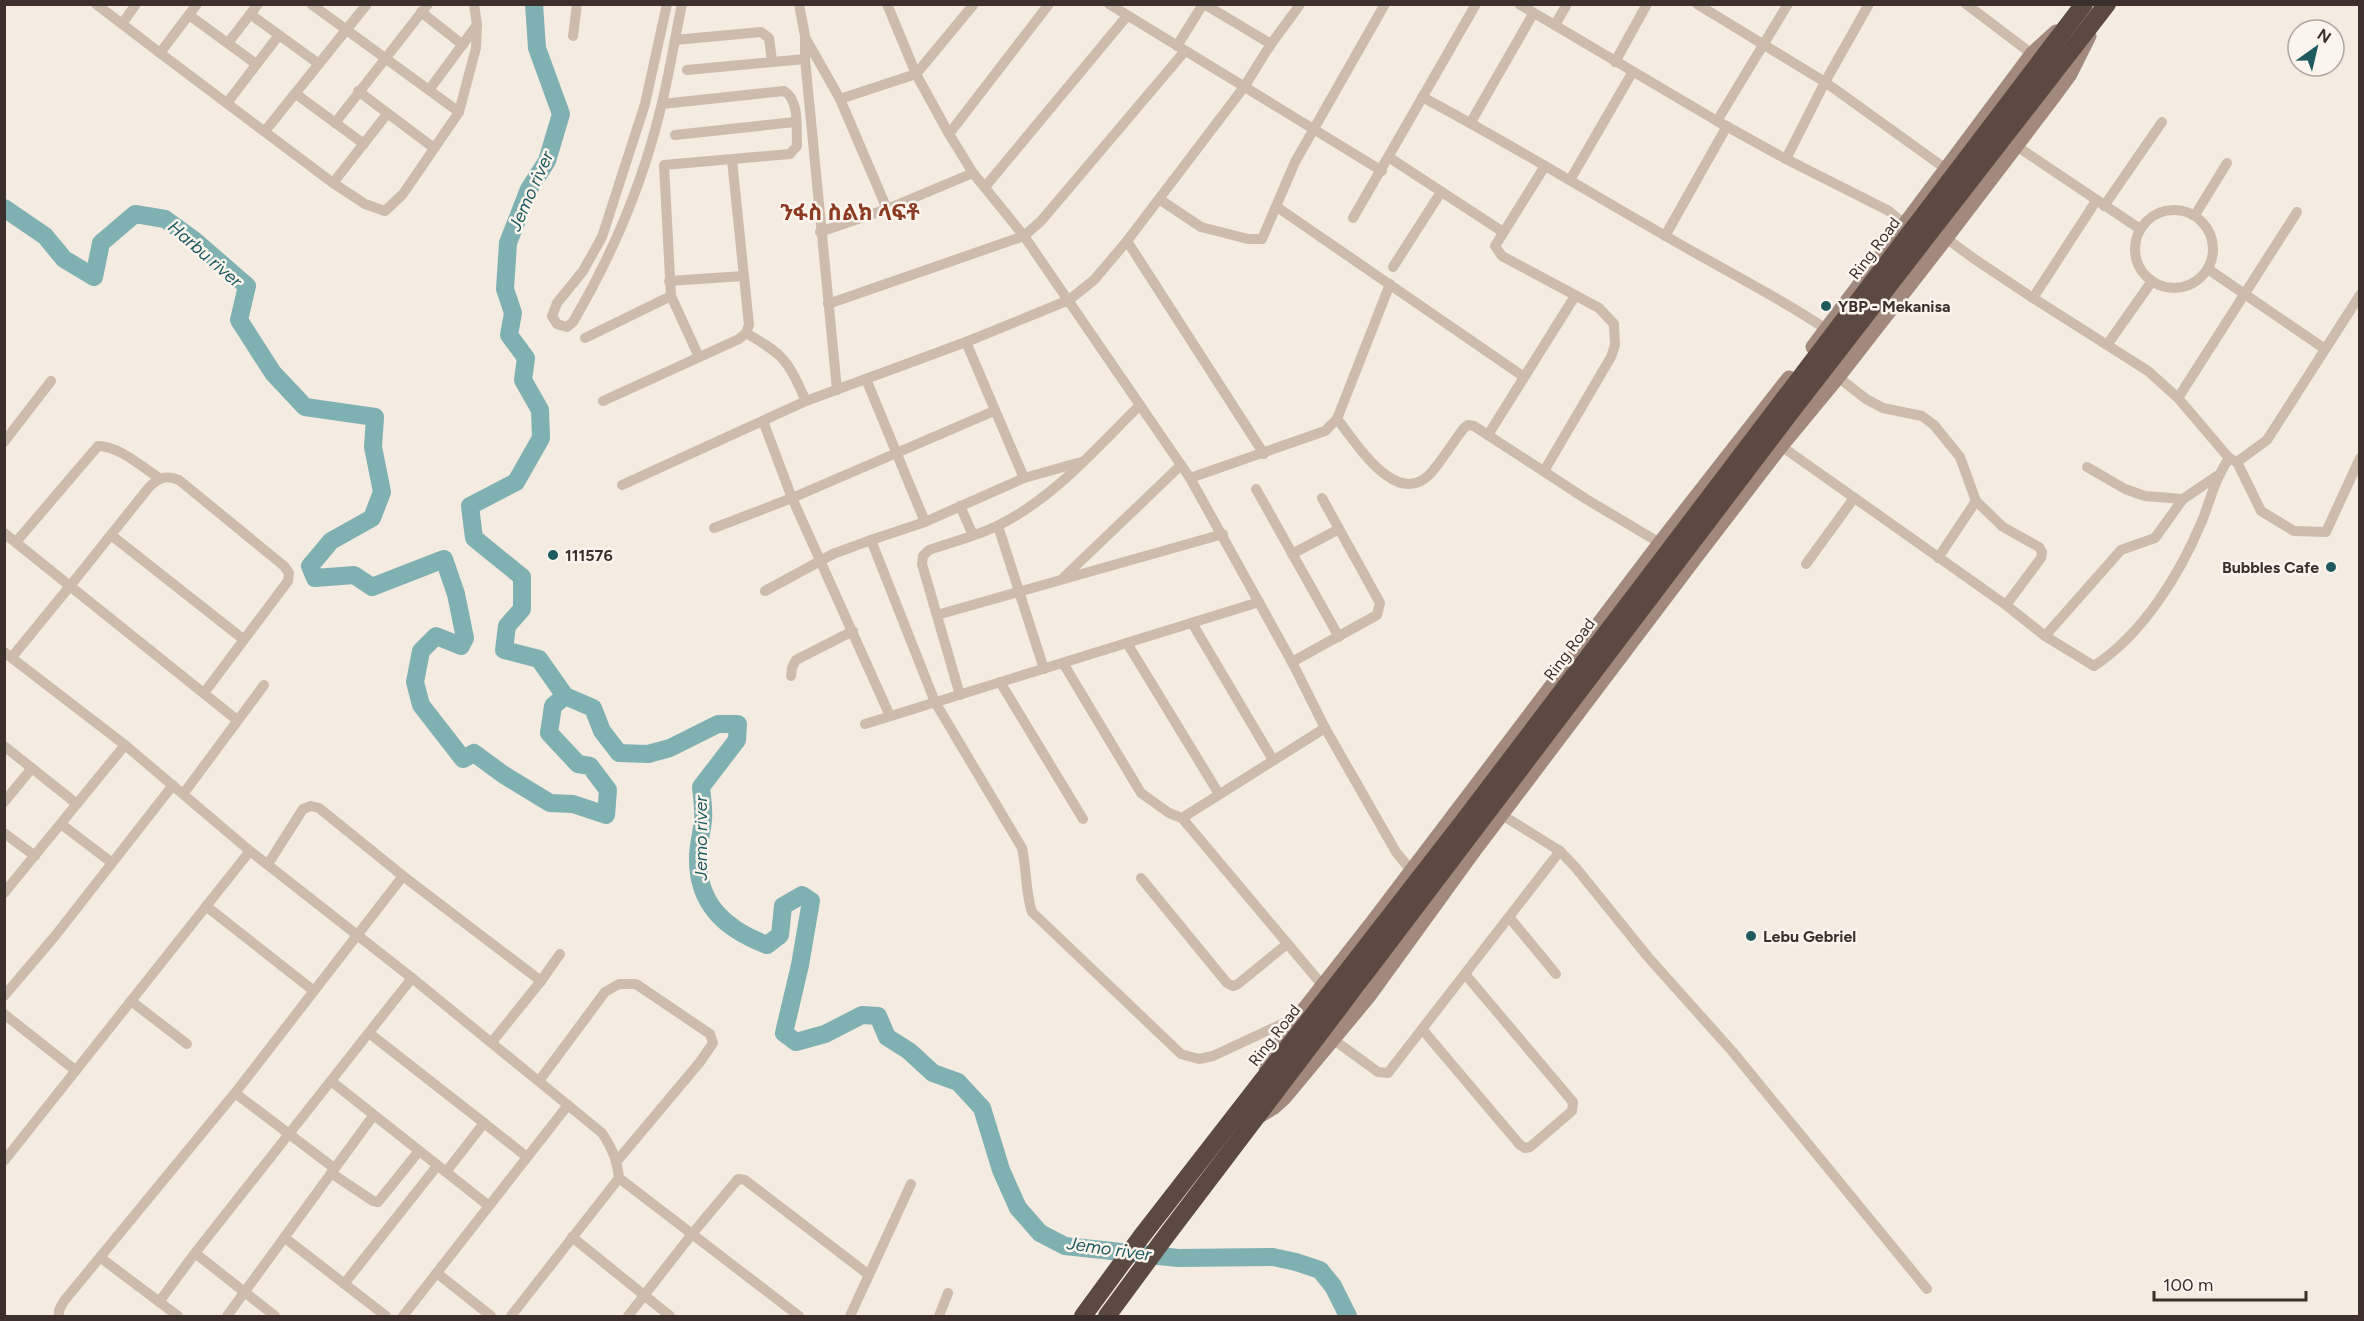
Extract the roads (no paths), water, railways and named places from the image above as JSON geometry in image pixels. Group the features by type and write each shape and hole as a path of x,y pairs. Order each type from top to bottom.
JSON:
{"highway":[{"name":"Ring Road","path":"1427,882 2080,9"},
{"name":"Ring Road","path":"1083,1317 1141,1237 1249,1112 2102,12"},
{"name":"Ring Road","path":"1107,1317 1166,1236 1249,1112"}],"street":[{"path":"96,4 333,183 365,204 385,211 403,194 459,112 472,68 477,25 474,4"},
{"path":"122,24 136,4"},
{"path":"160,53 197,4"},
{"path":"228,43 258,4"},
{"path":"312,4 459,112"},
{"path":"265,131 367,4"},
{"path":"573,36 578,4"},
{"path":"667,4 645,104 602,237 583,271 557,303 552,316 557,324 567,327 573,322 597,282 615,242 645,162 662,104 682,4"},
{"path":"799,4 805,36 820,232 837,390"},
{"path":"840,99 916,74 974,4"},
{"path":"949,134 1049,4"},
{"path":"1109,4 1382,171"},
{"path":"828,304 1024,236 1041,221 1181,48 1204,4 1271,44"},
{"path":"1159,199 1201,227 1258,240 1265,234 1294,162 1385,4"},
{"path":"1353,218 1390,158 1422,97 1476,4"},
{"path":"1519,4 1632,73 1717,121 1786,159 1889,210 1904,224"},
{"path":"1555,25 1567,4"},
{"path":"1615,62 1647,4"},
{"path":"1697,4 1708,8 1763,45 1825,82 1946,169"},
{"path":"1717,121 1788,4"},
{"path":"1786,159 1825,82 1869,4"},
{"path":"1966,4 2032,54"},
{"path":"889,6 916,74 949,134 973,173 1024,236 1069,300 1190,478 1260,602 1325,728 1396,852 1427,882"},
{"path":"622,485 806,401 966,342 1069,300 1094,280 1127,241 1244,87 1271,44 1299,6"},
{"path":"335,123 425,8 463,45"},
{"path":"2080,9 2032,54 1826,329 1660,543 1427,882 1387,972 1334,1040 1274,1107 1249,1112 1253,1086 1299,1016 1323,986 1427,882 1502,815 1781,446 1947,238 2070,74 2102,12"},
{"path":"250,14 319,64"},
{"path":"1471,122 1533,14"},
{"path":"189,15 256,64"},
{"path":"985,187 1127,16"},
{"path":"429,90 477,25"},
{"path":"675,40 761,32 769,38 772,61"},
{"path":"227,103 279,35"},
{"path":"805,36 840,99 887,209"},
{"path":"687,70 805,59"},
{"path":"1570,180 1632,73"},
{"path":"358,91 434,148"},
{"path":"662,104 784,91 794,101 797,146 790,154 664,165 671,296 699,357"},
{"path":"296,94 364,144"},
{"path":"1422,97 1471,122 1665,236 1794,308 1826,329"},
{"path":"333,183 387,114"},
{"path":"675,135 795,122"},
{"path":"2033,298 2100,203 2162,122"},
{"path":"1665,236 1728,126"},
{"path":"2015,145 2140,229"},
{"path":"1390,158 1503,232"},
{"path":"603,400 739,339 746,333 749,325 732,160"},
{"path":"2195,215 2228,163"},
{"path":"1544,471 1611,357 1615,345 1614,324 1608,315 1502,256 1495,246 1545,166"},
{"path":"820,232 887,209 973,173"},
{"path":"1393,267 1441,192"},
{"path":"1277,207 1524,377"},
{"path":"2172,211 2195,215 2210,235 2213,246 2208,269 2194,282 2176,288 2163,287 2143,273 2137,262 2135,250 2140,229 2160,213 2172,211"},
{"path":"2178,398 2297,212"},
{"path":"1947,238 2033,298 2148,371 2178,398 2233,460 2261,511 2294,531 2326,532 2360,458"},
{"path":"1127,241 1264,454"},
{"path":"2208,269 2244,296 2325,349"},
{"path":"669,281 744,276"},
{"path":"2107,345 2152,281"},
{"path":"1190,478 1325,431 1337,419 1390,284"},
{"path":"2045,636 2121,550 2155,538 2182,499 2217,476 2233,460 2267,440 2360,295"},
{"path":"585,338 671,296"},
{"path":"1488,435 1575,296"},
{"path":"746,333 776,350 785,359 806,401"},
{"path":"966,342 1023,478"},
{"path":"1838,377 1866,399 1882,408 1922,416 1934,425 1960,457 1976,501 2003,527 2039,547 2042,558 2006,605"},
{"path":"866,379 925,522"},
{"path":"7,434 51,381"},
{"path":"960,695 922,564 922,556 928,550 998,526 1024,510 1055,488 1140,405"},
{"path":"714,528 792,498 994,411"},
{"path":"1337,419 1382,473 1392,480 1411,485 1430,473 1464,428 1468,425 1474,426 1660,543"},
{"path":"763,421 792,498 890,716"},
{"path":"16,542 98,446 106,446 116,451 159,478"},
{"path":"1781,446 2006,605 2045,636 2094,666 2115,651 2151,610 2179,566 2202,520 2217,476"},
{"path":"765,591 846,548 925,522 1023,478 1081,462"},
{"path":"1061,580 1181,465"},
{"path":"2087,467 2125,489 2145,496 2182,499"},
{"path":"204,693 288,581 289,573 284,566 179,480 168,476 159,478 150,486 70,586 8,655 125,745 250,851 492,1042 602,1133 617,1161 619,1178 511,1317"},
{"path":"1256,489 1339,637"},
{"path":"1292,662 1377,615 1381,608 1322,498"},
{"path":"1806,564 1854,498"},
{"path":"1938,558 1976,501"},
{"path":"960,506 973,535"},
{"path":"998,526 1044,669"},
{"path":"1292,554 1339,529"},
{"path":"4,533 237,720"},
{"path":"938,615 1223,534"},
{"path":"111,535 243,639"},
{"path":"871,540 935,702 1022,848 1027,869 1027,892 1032,912 1181,1054 1199,1059 1213,1056 1299,1016"},
{"path":"865,724 1260,602"},
{"path":"1192,623 1273,760"},
{"path":"791,676 796,660 853,631"},
{"path":"1127,643 1219,794"},
{"path":"1063,663 1141,793 1169,813 1182,818 1323,986"},
{"path":"1000,682 1083,819"},
{"path":"184,793 264,685"},
{"path":"1182,818 1325,728"},
{"path":"4,893 125,745"},
{"path":"4,746 77,804"},
{"path":"4,802 32,768"},
{"path":"4,996 55,936 173,785"},
{"path":"268,864 303,809 311,806 319,808 403,876 541,981"},
{"path":"1502,815 1560,851 1576,868 1648,957 1732,1051 1927,1289"},
{"path":"61,824 111,862"},
{"path":"4,833 34,856"},
{"path":"4,1161 250,851"},
{"path":"1334,1040 1378,1072 1388,1073 1560,851"},
{"path":"59,1317 58,1310 64,1301 235,1093 403,876"},
{"path":"1141,878 1227,982 1233,986 1287,944"},
{"path":"206,906 314,991"},
{"path":"1509,917 1556,974"},
{"path":"492,1042 560,954"},
{"path":"1422,1029 1525,1148 1530,1147 1572,1111 1573,1102 1465,974"},
{"path":"159,1302 412,978"},
{"path":"539,1081 605,993 619,984 636,984 710,1035 712,1043 700,1062 617,1161"},
{"path":"131,1000 187,1044"},
{"path":"4,1014 75,1070"},
{"path":"369,1033 527,1157"},
{"path":"331,1081 489,1206"},
{"path":"235,1093 289,1133 373,1202 378,1202 419,1151"},
{"path":"403,1317 568,1105"},
{"path":"227,1317 374,1116"},
{"path":"344,1284 484,1123"},
{"path":"619,1178 799,1317"},
{"path":"628,1317 738,1179 745,1180 869,1275"},
{"path":"850,1317 911,1184"},
{"path":"572,1237 670,1317"},
{"path":"285,1238 386,1317"},
{"path":"195,1253 275,1317"},
{"path":"101,1258 178,1317"},
{"path":"437,1273 491,1317"},
{"path":"939,1317 948,1293"}],"waterway":[{"name":"Jemo river","path":"534,4 537,48 561,114 547,161 529,189 508,243 505,289 513,313 509,335 526,358 523,380 540,410 541,438 516,482 470,506 474,538 522,577 522,609 507,626 504,650 539,659 565,696 593,708 602,731 619,753 648,754 670,748 718,724 738,724 737,740 701,787 703,816 698,852 699,874 702,888 716,913 738,931 767,945 780,935 783,906 802,895 811,901 800,965 784,1033 796,1042 825,1034 862,1015 878,1016 887,1037 909,1051 933,1073 958,1082 982,1108 1001,1170 1018,1208 1040,1233 1065,1246 1178,1258 1273,1257 1296,1262 1320,1270 1333,1286 1348,1316"},
{"name":"Harbu river","path":"4,208 45,236 64,259 94,277 101,243 135,214 165,219 194,240 247,286 239,320 273,373 305,407 375,417 373,447 382,492 372,518 331,541 310,566 315,578 354,575 372,587 444,559 456,594 465,638 461,646 436,636 421,651 415,682 421,705 463,759 474,753 504,775 550,803 573,804 606,815 608,790 590,766 578,764 549,733 553,706 565,696"}],"place":[{"name":"YBP - Mekanisa","path":"1826,306"},
{"name":"111576","path":"553,555"},
{"name":"Bubbles Cafe","path":"2331,567"},
{"name":"Lebu Gebriel","path":"1751,936"}],"district":[{"name":"ንፋስ ስልክ ላፍቶ","path":"850,212"}]}
